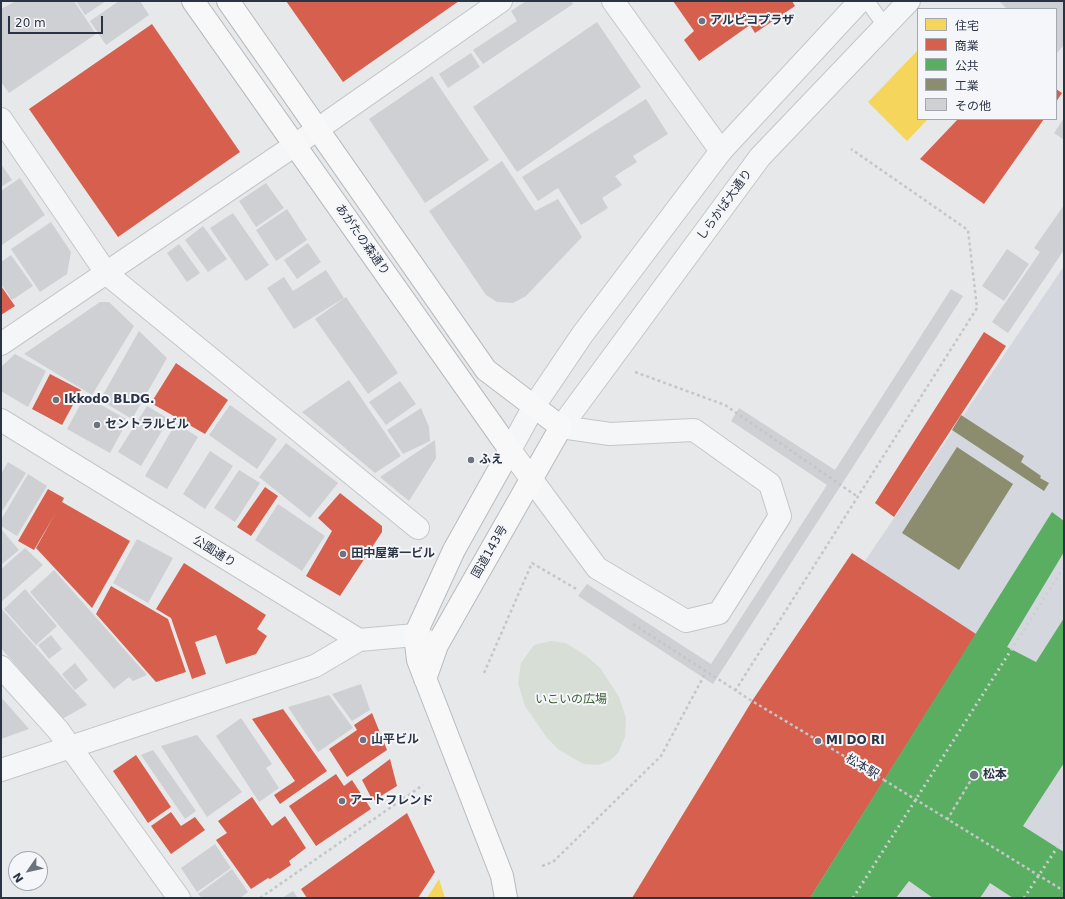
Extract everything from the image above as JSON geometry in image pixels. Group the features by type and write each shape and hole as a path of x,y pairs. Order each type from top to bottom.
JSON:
{"main road":[{"name":"あがたの森通り","path":"193,1 532,480"},
{"path":"228,1 486,370 561,427"},
{"name":"国道143号","path":"425,679 437,645 561,427"},
{"path":"506,898 502,876 418,660 415,635 454,550 510,450"}],"street":[{"path":"1,344 107,274 318,130 501,1"},
{"path":"613,1 721,151"},
{"path":"510,450 534,406 582,335 721,151 860,1"},
{"name":"しらかば大通り","path":"561,427 760,157 909,1"},
{"path":"1,118 107,274 418,528"},
{"name":"公園通り","path":"1,420 359,640"},
{"path":"532,480 597,568 686,621 720,614 780,516 770,484 694,430 610,434 561,427"},
{"path":"1,770 315,666 359,640 415,635 437,645"},
{"path":"1,668 58,730 179,898"}],"lane":[{"path":"867,1 885,26"}],"path":[{"path":"735,691 977,308 968,230 851,149"},
{"path":"628,369 725,405 858,497"},
{"path":"484,673 532,563 584,594"},
{"name":"松本駅","path":"629,622 735,691 884,780 1064,891"},
{"path":"542,866 553,862 661,756 706,672"},
{"path":"947,820 974,775"},
{"path":"260,898 423,785"}],"shaded area":[{"path":"1064,266 1064,898 635,898 865,561"}],"green space":[{"name":"いこいの広場","path":"551,641 566,643 589,658 601,669 619,697 626,718 625,737 618,753 609,761 599,765 584,764 558,749 547,738 525,706 518,683 521,663 534,645"}],"building: 住宅":[{"path":"917,51 917,120 927,120 907,141 868,102"},
{"path":"439,879 445,898 427,898"}],"building: 商業":[{"path":"286,1 459,1 343,82"},
{"path":"673,1 792,1 795,6 755,33 750,25 699,61 684,40 694,31"},
{"path":"152,24 240,152 118,237 29,109"},
{"path":"1057,90 1062,93 1057,100"},
{"path":"957,120 1043,120 984,204 920,159"},
{"path":"1,286 15,306 1,315"},
{"path":"984,332 1006,346 894,517 875,503"},
{"path":"176,363 228,400 205,434 151,403"},
{"name":"Ikkodo BLDG.","path":"50,374 81,390 62,425 32,409"},
{"path":"265,487 278,496 251,536 237,527"},
{"path":"48,489 64,498 62,502 130,541 92,608 36,548 55,514 34,550 18,541"},
{"name":"田中屋第一ビル","path":"340,493 382,526 382,532 340,596 306,576 332,531 318,518"},
{"name":"MI DO RI","path":"852,553 976,634 810,898 632,898 752,701"},
{"path":"184,563 266,615 257,629 267,636 256,654 226,664 216,635 195,642 206,674 192,679 171,618 156,609"},
{"path":"111,586 168,619 186,672 156,682 96,614"},
{"path":"283,709 327,771 280,804 274,795 295,781 252,719"},
{"name":"山平ビル","path":"372,713 387,750 347,777 329,749 357,730 354,725"},
{"path":"136,755 171,807 148,823 113,771"},
{"path":"390,759 397,786 373,801 362,780"},
{"path":"336,774 344,786 352,780 371,809 316,846 289,806"},
{"path":"252,797 272,826 285,816 306,848 289,861 291,865 270,879 268,878 251,889 216,840 227,833 218,821"},
{"path":"171,812 181,826 195,817 205,830 171,854 151,826"},
{"path":"407,813 435,872 418,898 307,898 301,889"}],"building: 公共":[{"path":"1052,512 1064,521 1064,552 1007,647 1036,662 1064,618 1064,763 1023,826 1064,852 1064,898 1013,898 990,883 980,898 933,898 909,881 896,898 810,898"}],"building: 工業":[{"path":"961,415 1024,456 1021,462 1041,476 1040,478 1049,483 1044,491 952,430"},
{"path":"957,447 1013,484 959,570 902,533"}],"building: その他":[{"path":"16,1 74,1 96,34 9,93 1,82 1,9"},
{"path":"76,1 106,1 85,15"},
{"path":"119,1 140,1 149,15 106,45 90,21"},
{"path":"526,1 571,1 573,4 483,64 473,50 517,21 511,11"},
{"path":"999,1 1064,1 1064,45 1057,53 1057,8 1006,8"},
{"path":"597,22 641,87 517,172 473,107"},
{"path":"471,53 480,67 448,88 439,74"},
{"path":"432,76 489,160 425,203 369,119"},
{"path":"646,99 668,134 633,156 637,162 615,176 622,185 602,198 608,208 581,225 558,188 538,201 522,177"},
{"path":"1064,118 1064,140 1054,133"},
{"path":"502,161 535,211 558,199 582,237 526,296 513,303 497,302 486,295 429,211"},
{"path":"1,164 12,180 1,187"},
{"path":"20,178 45,215 2,245 1,191"},
{"path":"266,183 284,208 256,227 239,201"},
{"path":"1064,205 1064,250 1008,333 992,322 1040,252 1034,248"},
{"path":"287,209 307,240 276,261 256,230"},
{"path":"233,213 269,265 246,281 210,228"},
{"path":"51,222 71,252 67,274 40,292 11,249"},
{"path":"203,226 227,259 208,272 185,240"},
{"path":"308,243 321,262 297,279 284,260"},
{"path":"179,244 200,273 187,282 167,253"},
{"path":"1007,249 1029,264 1004,301 982,286"},
{"path":"11,255 33,286 12,300 1,284 1,262"},
{"path":"326,270 344,298 294,329 267,288 284,277 293,291"},
{"path":"951,289 963,296 713,684 578,596 587,584 711,664 827,485 731,421 739,408 835,470"},
{"path":"346,297 398,373 368,394 315,319"},
{"path":"100,302 109,302 134,326 92,395 24,354"},
{"path":"139,331 167,358 132,419 100,400"},
{"path":"15,354 46,371 28,407 1,391 1,367"},
{"path":"349,380 401,456 375,473 302,412"},
{"path":"400,381 416,404 386,425 369,402"},
{"name":"セントラルビル","path":"85,396 128,420 110,453 67,429"},
{"path":"230,405 277,439 257,469 209,435"},
{"path":"147,406 169,419 141,466 118,452"},
{"path":"421,408 429,427 430,441 403,454 387,430"},
{"path":"176,423 198,437 167,489 145,476"},
{"path":"435,440 436,458 409,501 380,477"},
{"path":"286,443 338,483 310,518 259,477"},
{"path":"210,451 233,466 205,509 183,494"},
{"path":"8,462 26,473 1,513 1,474"},
{"path":"239,470 260,483 235,522 214,508"},
{"path":"28,474 47,486 17,536 1,526 1,520"},
{"path":"278,504 325,536 302,571 255,540"},
{"path":"1,529 19,550 1,565"},
{"path":"137,539 173,558 148,603 113,583"},
{"path":"25,548 43,565 1,602 1,569"},
{"path":"54,570 147,675 133,681 129,677 114,689 30,592"},
{"path":"25,589 57,626 36,645 4,609"},
{"path":"1,608 87,705 62,719 1,648"},
{"path":"51,635 62,649 49,659 38,645"},
{"path":"75,663 88,680 75,690 62,674"},
{"path":"361,684 370,710 352,721 332,694"},
{"path":"329,695 353,728 318,752 288,707"},
{"path":"1,697 29,729 1,739"},
{"path":"241,718 272,764 266,768 279,788 259,802 216,736"},
{"path":"197,735 242,792 207,817 161,746"},
{"path":"153,750 196,811 185,819 141,755"},
{"path":"215,844 231,868 197,892 181,868"},
{"path":"232,869 248,892 240,898 202,898 198,894"},
{"path":"293,891 298,898 282,898"}],"railway":[{"path":"853,898 1064,567"},
{"path":"1024,898 1064,837"}],"place":[{"name":"アルピコプラザ","path":"702,21"},
{"name":"Ikkodo BLDG.","path":"56,400"},
{"name":"セントラルビル","path":"97,425"},
{"name":"ふえ","path":"471,460"},
{"name":"田中屋第一ビル","path":"343,554"},
{"name":"山平ビル","path":"363,740"},
{"name":"MI DO RI","path":"818,741"},
{"name":"松本","path":"974,775"},
{"name":"アートフレンド","path":"342,801"}]}
